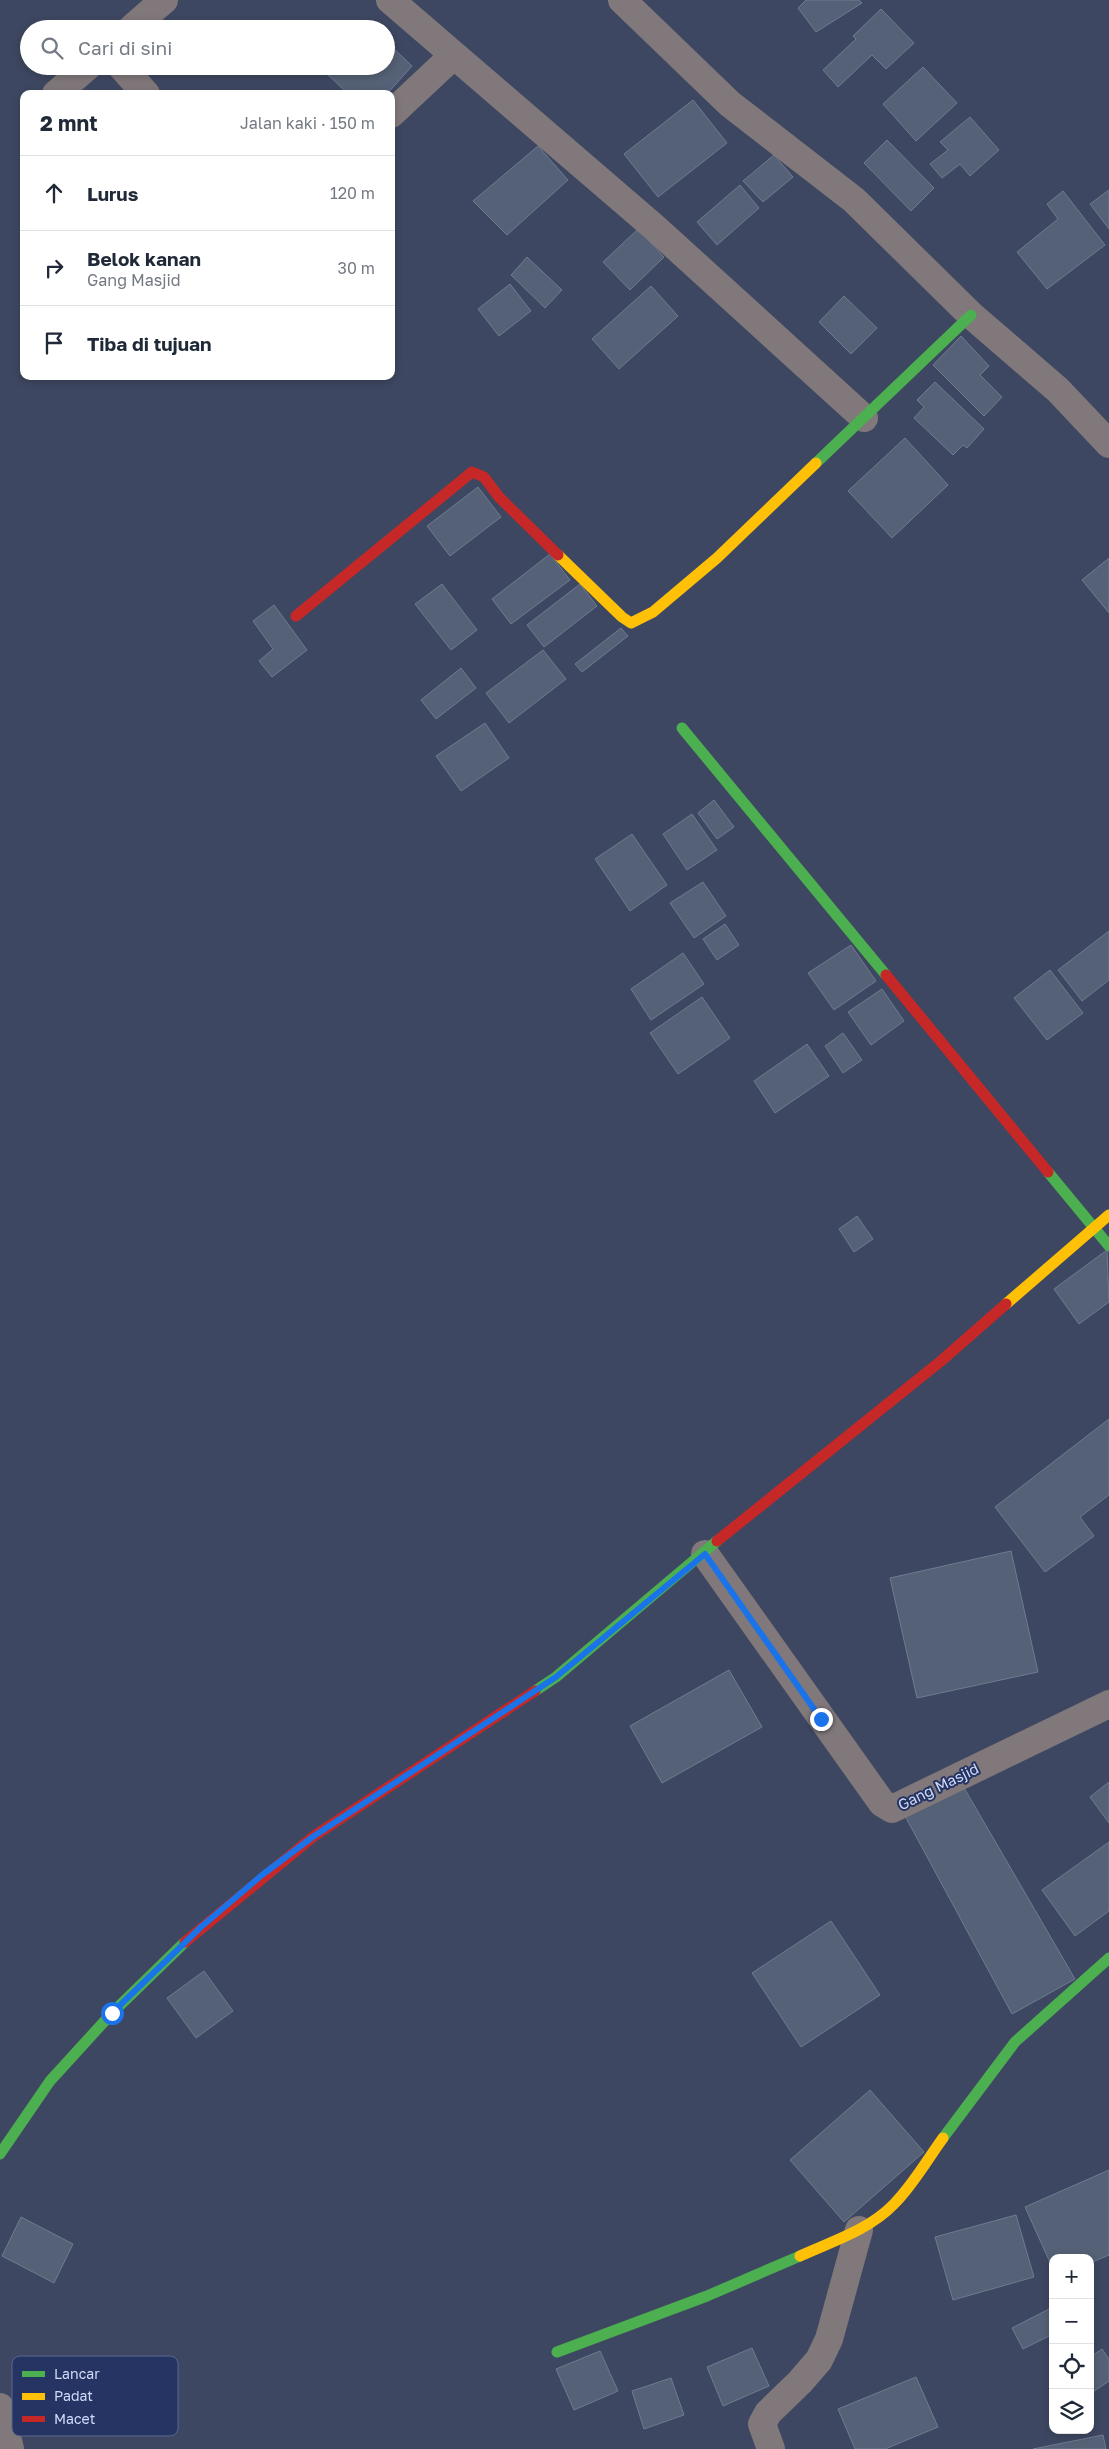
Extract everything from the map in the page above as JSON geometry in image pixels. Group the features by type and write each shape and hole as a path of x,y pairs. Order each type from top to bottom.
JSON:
{"street":[{"path":"141,20 164,0"},
{"path":"390,0 654,227 864,418"},
{"path":"622,0 730,104 854,200 971,315 1058,390 1109,444"},
{"path":"395,110 454,55"},
{"path":"61,90 78,75"},
{"path":"129,75 142,90"},
{"path":"296,616 472,472 484,478 499,497 622,617 631,622 640,620 653,612 717,558 971,315"},
{"path":"682,728 1109,1246"},
{"path":"0,2154 50,2082 112,2013 201,1927 314,1836 556,1677 836,1443 941,1361 1109,1215"},
{"name":"Gang Masjid","path":"705,1554 882,1803 892,1809 1109,1704"},
{"path":"557,2352 707,2296 859,2230 895,2203 1015,2042 1109,1958"},
{"path":"771,2449 762,2424 768,2413 819,2360 829,2339 859,2230"},
{"path":"0,2407 10,2449"}],"building":[{"path":"806,0 859,0 862,3 816,32 798,8"},
{"path":"881,9 914,43 886,69 872,55 838,87 823,70 856,39 853,36"},
{"path":"395,50 412,66 391,90 344,90 328,75 395,75"},
{"path":"923,67 957,103 916,141 883,104"},
{"path":"693,100 727,143 658,197 624,154"},
{"path":"970,117 999,150 970,176 960,164 942,178 930,164 948,150 940,142"},
{"path":"887,140 934,188 911,211 864,163"},
{"path":"538,146 568,180 507,235 473,201"},
{"path":"774,155 793,177 763,202 743,181"},
{"path":"740,185 759,208 717,245 697,222"},
{"path":"1109,190 1109,229 1090,204"},
{"path":"1063,191 1105,245 1047,289 1017,252 1058,219 1047,204"},
{"path":"638,229 664,257 630,290 603,262"},
{"path":"527,257 562,290 545,308 511,275"},
{"path":"510,284 531,311 499,336 478,309"},
{"path":"651,286 678,316 619,369 592,339"},
{"path":"844,296 877,328 851,354 819,322"},
{"path":"961,336 989,366 980,375 1002,397 984,416 933,365"},
{"path":"935,382 984,429 967,448 963,445 953,455 914,418 924,407 917,400"},
{"path":"905,438 948,485 892,538 848,491"},
{"path":"478,487 501,517 450,556 427,526"},
{"path":"550,554 570,580 511,624 492,599"},
{"path":"1109,558 1109,613 1082,580"},
{"path":"442,584 477,630 451,650 415,604"},
{"path":"580,584 597,606 544,647 527,625"},
{"path":"274,605 307,650 272,677 259,661 273,649 253,621"},
{"path":"621,628 628,636 582,672 575,664"},
{"path":"543,650 566,679 509,723 486,693"},
{"path":"461,668 476,688 436,719 421,700"},
{"path":"485,723 509,758 461,791 436,756"},
{"path":"714,800 734,827 717,839 698,813"},
{"path":"692,814 717,850 687,870 663,834"},
{"path":"632,834 667,885 630,911 595,859"},
{"path":"703,882 726,916 694,938 670,903"},
{"path":"725,924 739,945 717,960 703,939"},
{"path":"1109,931 1109,980 1082,1001 1058,970"},
{"path":"851,945 876,981 834,1010 808,973"},
{"path":"683,953 704,984 651,1020 631,989"},
{"path":"1050,970 1083,1013 1047,1040 1014,998"},
{"path":"882,989 904,1021 871,1045 848,1012"},
{"path":"702,997 730,1038 678,1074 650,1033"},
{"path":"843,1033 862,1060 843,1073 825,1046"},
{"path":"807,1044 829,1076 775,1113 754,1081"},
{"path":"857,1216 873,1239 854,1252 839,1229"},
{"path":"1107,1250 1109,1302 1079,1324 1054,1289"},
{"path":"1109,1419 1109,1495 1080,1517 1094,1536 1045,1572 995,1507"},
{"path":"1011,1551 1038,1672 917,1698 890,1578"},
{"path":"729,1670 762,1727 662,1783 630,1726"},
{"path":"1109,1782 1109,1823 1090,1797"},
{"path":"963,1786 1075,1979 1012,2014 905,1816"},
{"path":"1109,1842 1109,1911 1075,1936 1042,1890"},
{"path":"831,1921 880,1995 801,2047 752,1973"},
{"path":"204,1971 233,2011 196,2038 167,1998"},
{"path":"870,2090 924,2152 844,2222 790,2160"},
{"path":"1109,2170 1109,2255 1094,2261 1094,2254 1049,2254 1049,2260 1025,2207"},
{"path":"1016,2215 1034,2277 953,2300 935,2237"},
{"path":"21,2217 73,2244 54,2283 2,2256"},
{"path":"1049,2309 1049,2336 1023,2349 1012,2328"},
{"path":"752,2348 769,2386 723,2406 707,2367"},
{"path":"1102,2349 1109,2359 1109,2381 1094,2391 1094,2389 1094,2354"},
{"path":"600,2351 618,2391 574,2410 556,2369"},
{"path":"916,2377 938,2427 885,2449 855,2449 838,2409"},
{"path":"671,2378 684,2415 644,2429 632,2391"},
{"path":"1103,2435 1106,2449 1033,2449"}],"traffic: fast":[{"path":"816,463 971,315"},
{"path":"682,728 886,975"},
{"path":"1048,1172 1109,1246"},
{"path":"535,1691 556,1677 717,1541"},
{"path":"0,2154 50,2081 112,2013 185,1942"},
{"path":"943,2138 1015,2042 1109,1958"},
{"path":"557,2352 707,2296 800,2256"}],"traffic: slow":[{"path":"558,555 622,617 631,623 653,612 717,558 816,463"},
{"path":"1006,1304 1109,1215"},
{"path":"800,2256 862,2228 884,2213 907,2189 943,2138"}],"traffic: jam":[{"path":"296,616 472,472 484,477 499,497 558,555"},
{"path":"886,975 1048,1172"},
{"path":"717,1541 941,1361 1006,1304"},
{"path":"185,1942 314,1836 535,1691"}],"route":[{"path":"112,2013 201,1927 262,1875 314,1836 556,1677 705,1554 821,1719"}]}
